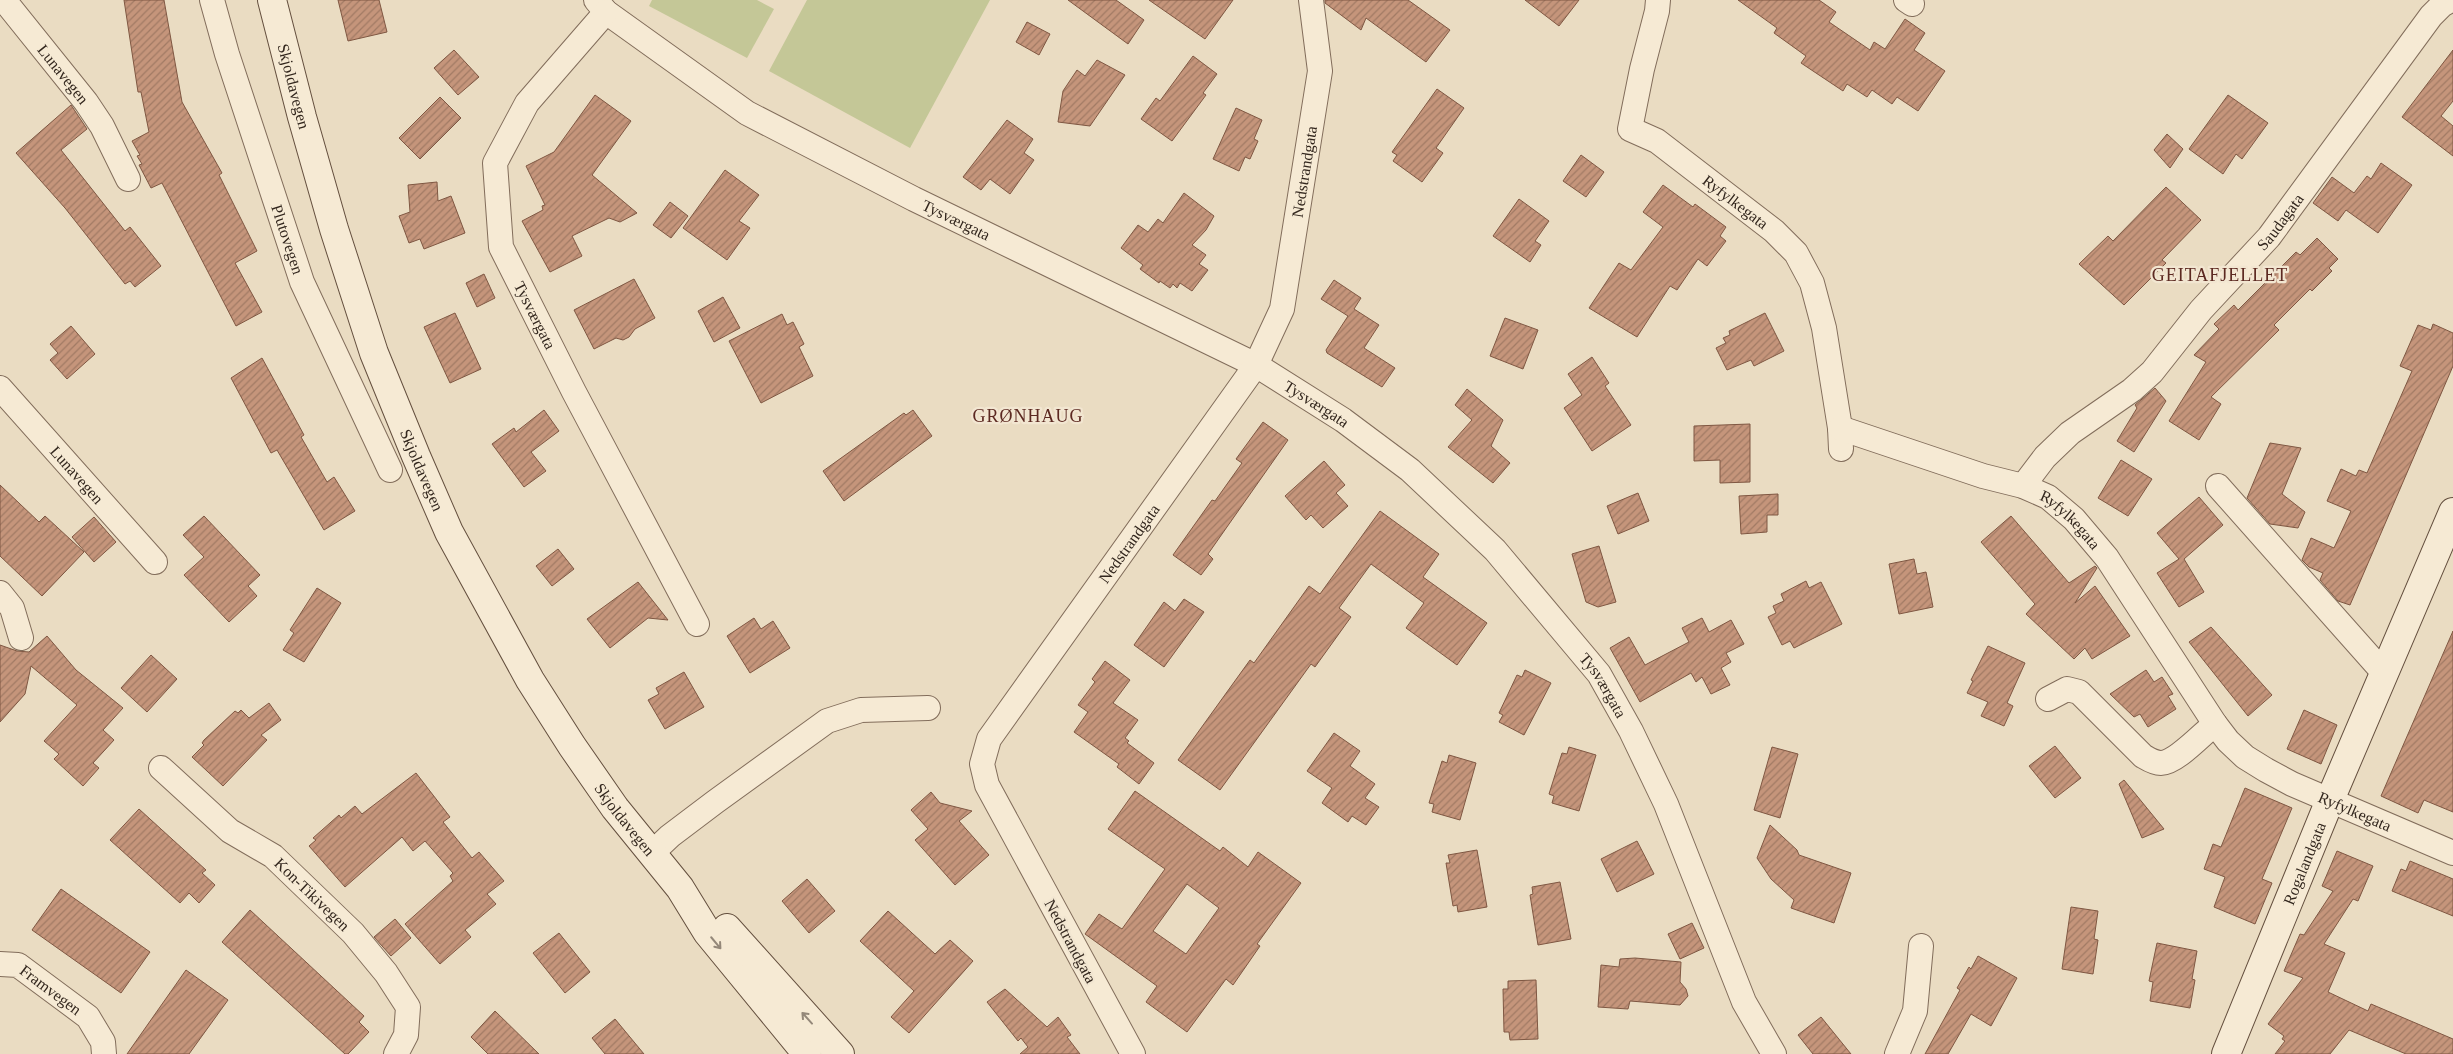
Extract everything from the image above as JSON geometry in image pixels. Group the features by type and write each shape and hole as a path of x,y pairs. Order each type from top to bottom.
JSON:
{"main road":[{"name":"Skjoldavegen","path":"272,0 282,45 334,229 374,354 449,532 530,680 609,800 680,888 707,932 807,1054"},
{"name":"Rogalandgata","path":"2226,1054 2330,800 2453,512"},
{"name":"Skjoldavegen","path":"680,888 720,920 840,1054"}],"street":[{"name":"Lunavegen","path":"4,0 86,102 102,126 128,179"},
{"name":"Plutovegen","path":"212,0 227,54 302,282 390,470"},
{"name":"Nedstrandgata","path":"1132,1054 987,785 982,764 989,739 1256,365 1282,309 1320,71 1311,0"},
{"name":"Ryfylkegata","path":"1658,0 1658,11 1642,69 1630,129 1656,141 1774,230 1796,253 1812,283 1824,328 1840,439 2023,486 2048,497 2074,519 2107,558 2215,724 2228,741 2245,757 2292,784 2453,853"},
{"name":"Saudagata","path":"2023,486 2045,457 2070,432 2132,390 2152,372 2201,310 2269,237 2431,16 2442,5 2452,0"},
{"name":"Tysværgata","path":"697,624 574,392 501,247 495,163 527,103 601,6 747,113 914,199 1256,365 1342,420 1410,470 1495,550 1599,674 1631,731 1666,804 1744,1002 1774,1054"},
{"name":"Lunavegen","path":"0,388 154,562"},
{"path":"2218,486 2384,673"},
{"path":"0,593 12,608 21,638"},
{"path":"2048,699 2067,689 2079,692 2143,756 2151,761 2162,763 2172,760 2215,724"},
{"path":"652,853 670,836 715,802 827,721 861,710 928,708"},
{"name":"Kon-Tikivegen","path":"161,768 230,831 272,856 353,933 386,973 408,1007 406,1035 396,1054"},
{"path":"1897,1054 1915,1011 1921,946"},
{"name":"Framvegen","path":"0,964 18,965 88,1016 103,1042 104,1054"}],"green space":[{"path":"652,0 757,0 774,9 747,58 649,6"},
{"path":"807,0 990,0 910,148 769,71"}],"building":[{"path":"124,0 164,0 182,102 222,173 219,175 257,251 235,263 262,312 236,326 162,183 151,188 139,165 142,164 137,156 140,155 132,141 149,132 141,92 138,92"},
{"path":"338,0 379,0 387,32 348,41"},
{"path":"1068,0 1116,0 1144,20 1128,44"},
{"path":"1149,0 1233,0 1205,39"},
{"path":"1325,0 1408,0 1450,30 1426,62 1366,18 1361,30 1325,3"},
{"path":"1525,0 1579,0 1559,26"},
{"path":"1738,0 1819,0 1836,12 1829,22 1870,50 1874,42 1885,49 1905,19 1925,33 1914,50 1945,71 1918,111 1897,97 1892,104 1872,90 1867,97 1847,84 1843,91 1801,63 1806,56 1774,33 1777,28"},
{"path":"1027,22 1050,34 1039,55 1016,42"},
{"path":"454,50 479,77 458,95 434,68"},
{"path":"2453,50 2453,101 2441,116 2453,126 2453,156 2402,117"},
{"path":"1193,56 1217,74 1203,93 1206,95 1172,141 1141,119 1156,98 1160,101"},
{"path":"1097,60 1125,75 1090,126 1058,122 1063,91 1077,70 1085,76"},
{"path":"1437,89 1464,108 1436,148 1443,153 1422,182 1393,161 1397,155 1392,152"},
{"path":"595,95 631,121 592,175 637,213 620,222 609,218 572,236 582,256 550,272 522,221 543,210 542,206 545,205 526,166 554,152"},
{"path":"2228,95 2268,123 2242,159 2236,154 2223,174 2189,149"},
{"path":"440,97 461,118 420,159 399,138"},
{"path":"71,105 87,129 61,150 125,231 130,227 161,266 135,287 130,281 125,284 65,208 16,153"},
{"path":"1236,108 1262,120 1254,139 1258,141 1250,159 1245,157 1239,171 1213,159"},
{"path":"1007,120 1033,139 1024,153 1034,160 1010,194 990,179 981,190 963,177"},
{"path":"2167,134 2183,149 2170,168 2154,150"},
{"path":"1581,155 1604,172 1586,197 1563,181"},
{"path":"2381,163 2412,185 2378,233 2346,210 2338,221 2313,203 2332,177 2354,193 2367,176 2371,179"},
{"path":"725,170 759,195 739,221 750,228 727,260 683,228"},
{"path":"437,182 438,201 451,196 465,233 424,249 420,239 409,243 399,216 410,212 408,185"},
{"path":"1663,185 1693,207 1695,204 1726,227 1720,236 1726,241 1707,266 1698,259 1677,290 1670,286 1637,337 1589,308 1619,263 1631,270 1663,227 1643,212"},
{"path":"2166,187 2201,220 2162,260 2166,263 2124,305 2079,264 2108,236 2113,241"},
{"path":"1184,193 1214,216 1206,230 1192,245 1206,255 1199,264 1208,270 1192,291 1180,283 1177,288 1173,284 1170,288 1160,281 1159,283 1140,269 1143,265 1121,248 1138,225 1148,232 1158,219 1163,223"},
{"path":"1519,199 1549,221 1535,241 1541,245 1530,262 1493,236"},
{"path":"670,202 688,216 671,238 653,225"},
{"path":"2317,238 2338,259 2329,268 2332,271 2312,291 2310,289 2274,325 2279,330 2211,397 2221,404 2199,440 2169,421 2206,362 2194,355 2219,329 2214,324 2234,305 2238,310 2296,252 2300,255"},
{"path":"484,274 495,298 477,307 466,283"},
{"path":"634,279 655,318 635,329 629,337 623,340 616,338 594,349 574,310"},
{"path":"1334,280 1361,298 1354,309 1379,325 1364,348 1395,368 1382,387 1327,353 1326,350 1348,316 1321,299"},
{"path":"723,297 740,328 714,342 698,311"},
{"path":"455,313 481,369 450,383 424,327"},
{"path":"1765,313 1784,351 1754,366 1751,360 1727,370 1716,348 1726,343 1723,338 1730,335 1729,331"},
{"path":"782,314 787,325 793,322 804,344 799,347 813,376 761,403 729,341"},
{"path":"1505,318 1538,330 1523,369 1490,356"},
{"path":"2433,324 2453,333 2453,366 2350,605 2338,601 2320,580 2323,573 2309,567 2302,560 2311,538 2334,548 2351,511 2327,501 2341,469 2356,476 2359,470 2367,473 2412,371 2400,366 2418,325 2431,330"},
{"path":"71,326 95,354 67,379 50,360 58,353 50,344"},
{"path":"1592,357 1609,383 1605,386 1631,425 1592,451 1564,408 1582,395 1568,374"},
{"path":"262,358 304,435 301,437 327,482 334,477 355,511 324,530 277,450 271,453 231,378"},
{"path":"2155,388 2166,401 2134,452 2117,441 2137,408 2135,405"},
{"path":"1467,389 1503,420 1491,446 1510,463 1493,483 1448,447 1472,420 1455,405"},
{"path":"544,410 559,431 531,452 546,471 524,487 492,444 514,428 516,432"},
{"path":"913,410 932,436 844,501 823,471 904,413 906,415"},
{"path":"1263,422 1288,440 1208,554 1213,559 1201,575 1173,555 1212,500 1215,501 1242,463 1236,459"},
{"path":"1750,424 1750,482 1720,483 1720,460 1694,461 1694,426"},
{"path":"2270,443 2301,448 2282,494 2305,512 2298,528 2270,524 2247,498"},
{"path":"2121,460 2152,479 2128,516 2098,498"},
{"path":"1324,461 1345,485 1336,493 1348,506 1323,528 1311,515 1306,520 1285,496"},
{"path":"0,485 39,522 45,516 84,552 42,596 0,556"},
{"path":"1638,493 1649,521 1618,534 1607,506"},
{"path":"1778,494 1778,515 1767,515 1767,532 1741,534 1739,496"},
{"path":"2199,497 2223,525 2184,559 2204,592 2179,607 2157,573 2179,559 2157,533"},
{"path":"1380,511 1439,554 1423,577 1487,623 1457,665 1406,628 1424,603 1371,564 1339,608 1351,617 1315,667 1311,664 1220,790 1178,760 1250,660 1254,663 1309,586 1320,594"},
{"path":"204,516 260,575 248,586 257,596 229,622 184,575 204,557 183,535"},
{"path":"2011,516 2069,583 2095,566 2097,568 2075,603 2095,586 2130,636 2092,659 2085,648 2074,659 2026,614 2035,604 1981,542"},
{"path":"94,517 116,542 94,562 72,537"},
{"path":"1599,546 1616,602 1598,607 1586,602 1572,554"},
{"path":"558,549 574,569 552,586 536,566"},
{"path":"1914,559 1917,574 1926,572 1933,607 1899,614 1889,564"},
{"path":"1806,581 1809,588 1821,582 1842,624 1794,648 1790,641 1782,645 1768,617 1776,613 1773,606 1784,601 1781,594"},
{"path":"638,582 668,620 648,618 610,648 587,619"},
{"path":"317,588 341,603 304,662 283,650 294,633 290,630"},
{"path":"1184,599 1204,612 1164,667 1134,645 1164,602 1175,611"},
{"path":"754,618 761,629 773,621 790,648 750,673 727,636"},
{"path":"1702,618 1709,632 1731,620 1744,644 1726,653 1731,662 1721,668 1730,685 1711,694 1702,677 1696,682 1691,673 1640,702 1610,648 1629,637 1645,665 1689,642 1682,628"},
{"path":"2211,627 2272,695 2248,716 2189,642"},
{"path":"2453,631 2453,812 2424,800 2418,813 2381,796"},
{"path":"47,636 76,670 123,708 103,730 114,740 93,763 99,768 83,786 54,759 59,754 44,741 77,705 31,666 25,694 0,722 0,645 17,651 29,652"},
{"path":"1988,646 2025,663 2007,703 2013,706 2004,726 1981,716 1988,702 1967,693 1973,681 1971,680"},
{"path":"151,655 177,679 147,712 121,688"},
{"path":"1105,661 1130,680 1113,703 1138,720 1125,738 1129,741 1127,743 1154,763 1139,784 1117,767 1119,764 1074,732 1088,712 1078,705 1095,682 1092,679"},
{"path":"1525,670 1551,683 1524,735 1499,722 1503,715 1499,713 1517,675 1522,677"},
{"path":"2146,670 2154,682 2162,677 2173,694 2168,696 2176,709 2148,727 2140,714 2134,717 2110,694"},
{"path":"684,672 704,707 665,729 648,700 659,694 656,688"},
{"path":"269,703 281,720 261,735 267,740 223,786 192,757 204,745 202,743 204,740 235,711 238,713 241,710 249,718"},
{"path":"2304,710 2337,725 2321,764 2287,749"},
{"path":"1334,733 1360,751 1350,766 1375,784 1365,798 1379,807 1366,825 1352,816 1348,822 1322,803 1332,788 1307,771"},
{"path":"2055,746 2081,778 2055,798 2029,766"},
{"path":"1569,747 1596,755 1579,811 1552,803 1554,796 1549,794 1562,753 1567,754"},
{"path":"1772,747 1798,754 1780,818 1754,810"},
{"path":"1449,755 1476,763 1460,820 1432,812 1434,804 1429,803 1442,761 1447,763"},
{"path":"416,773 450,817 443,822 472,858 479,852 504,881 487,894 496,904 465,930 471,937 440,964 405,924 453,881 450,876 453,873 425,841 413,851 402,837 345,887 309,846 316,840 313,838 339,815 341,818 355,806 362,814"},
{"path":"2124,780 2164,829 2142,838 2119,784"},
{"path":"2245,788 2292,808 2262,879 2272,883 2255,924 2214,907 2225,877 2204,869 2213,844 2221,847"},
{"path":"1135,791 1220,851 1223,847 1248,867 1258,852 1301,883 1257,944 1260,946 1233,985 1226,979 1187,1032 1146,1002 1157,986 1085,934 1099,914 1122,929 1165,869 1108,829","holes":["1187,884 1219,908 1186,954 1153,931"]},
{"path":"931,792 940,803 972,811 959,821 989,855 955,885 915,840 928,829 911,810"},
{"path":"139,809 206,870 202,873 215,885 199,903 189,893 180,903 110,840"},
{"path":"1770,825 1797,850 1799,855 1851,873 1834,923 1791,908 1794,900 1771,879 1757,858"},
{"path":"1637,841 1654,874 1617,892 1601,859"},
{"path":"1477,850 1487,907 1458,912 1457,905 1453,906 1446,863 1450,863 1448,855"},
{"path":"2337,851 2373,866 2358,901 2353,899 2324,944 2345,953 2328,992 2368,1011 2371,1004 2453,1039 2453,1054 2406,1054 2349,1030 2330,1054 2275,1054 2285,1041 2282,1039 2284,1036 2268,1024 2303,978 2284,971 2300,934 2304,935 2333,891 2322,886"},
{"path":"2410,861 2453,879 2453,916 2392,891 2401,869 2406,871"},
{"path":"807,879 835,911 809,933 782,901"},
{"path":"1560,882 1571,939 1538,945 1530,895 1533,894 1532,887"},
{"path":"61,889 150,952 121,993 32,930"},
{"path":"2071,907 2098,911 2094,939 2098,940 2093,974 2062,969"},
{"path":"250,910 364,1016 359,1022 369,1032 348,1054 345,1054 222,942"},
{"path":"888,911 935,954 950,940 973,961 909,1033 891,1017 914,991 860,941"},
{"path":"395,919 411,938 391,956 374,937"},
{"path":"1692,923 1704,948 1680,959 1668,934"},
{"path":"559,933 590,972 565,993 533,953"},
{"path":"2157,943 2197,951 2192,979 2195,980 2190,1008 2150,1001 2153,982 2149,981"},
{"path":"1978,956 2017,978 1991,1026 1971,1014 1948,1054 1925,1054 1960,990 1957,988"},
{"path":"1635,958 1681,962 1680,982 1686,989 1688,996 1680,1005 1630,1001 1628,1009 1598,1007 1601,965 1619,967 1620,959"},
{"path":"186,970 228,1000 189,1054 127,1054"},
{"path":"1536,980 1538,1039 1510,1040 1509,1032 1504,1032 1503,989 1508,989 1508,981"},
{"path":"1005,989 1047,1027 1058,1017 1071,1035 1067,1037 1080,1054 1020,1054 1028,1047 1021,1038 1018,1041 987,1002"},
{"path":"495,1011 539,1054 488,1054 471,1037"},
{"path":"1821,1017 1851,1054 1813,1054 1798,1035"},
{"path":"615,1019 644,1054 605,1054 592,1038"}],"district":[{"name":"GEITAFJELLET","path":"2220,275"},
{"name":"GRØNHAUG","path":"1028,416"}]}
